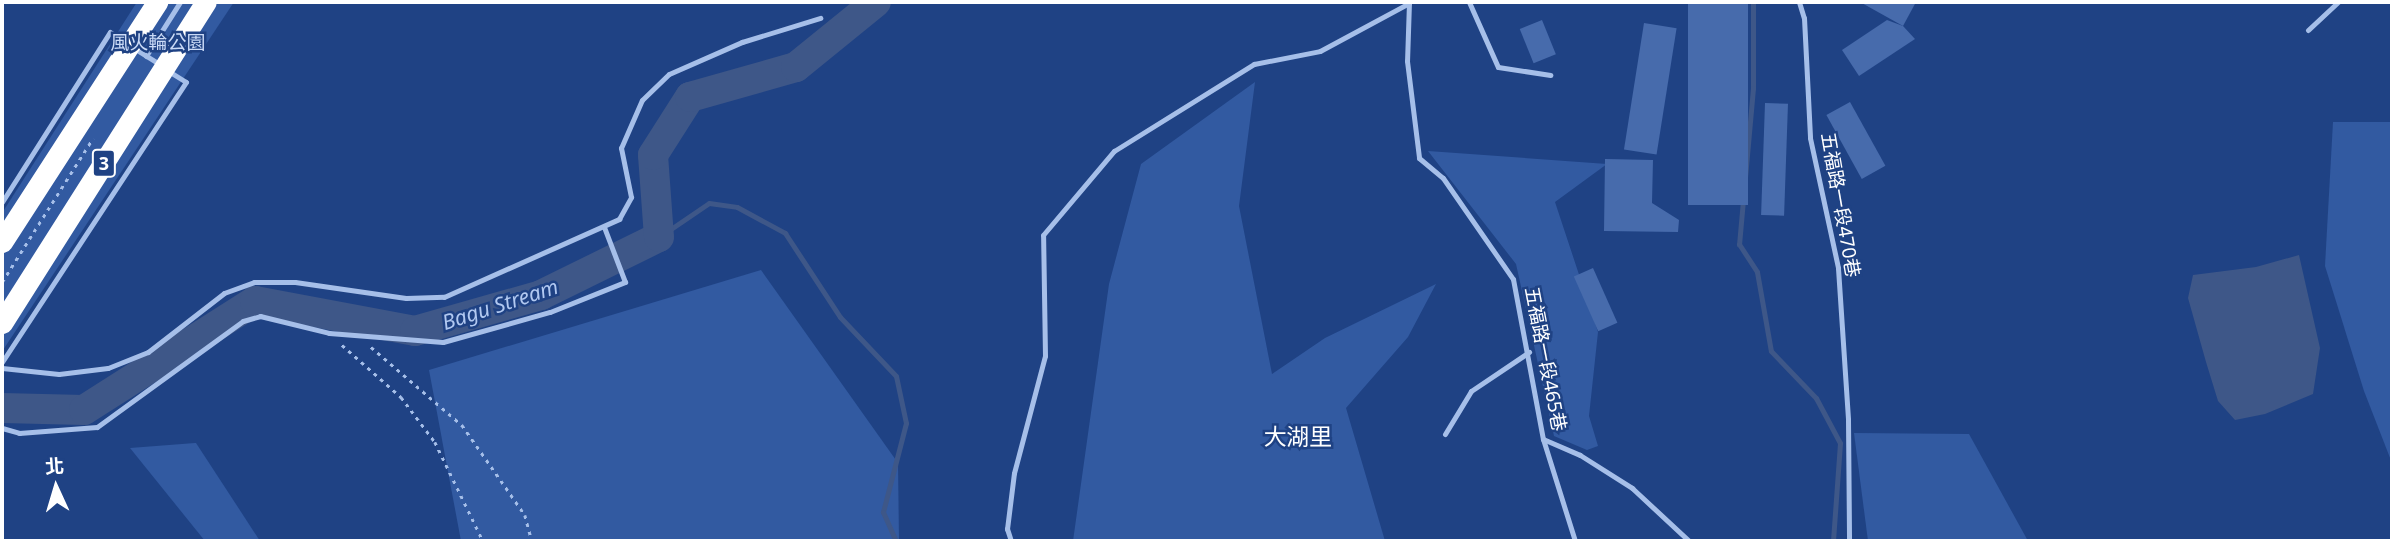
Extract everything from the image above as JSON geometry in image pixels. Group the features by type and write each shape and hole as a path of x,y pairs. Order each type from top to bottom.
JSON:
{"highway":[{"name":"3","path":"2,242 157,2"},
{"name":"3","path":"2,323 206,2"}],"lane":[{"path":"146,56 180,2"},
{"path":"1011,541 1007,528 1014,473 1045,356 1042,235 1114,150 1254,64 1320,51 1409,2"},
{"name":"五福路一段465巷","path":"1409,2 1407,61 1419,158 1443,178 1513,279 1529,352 1543,439 1575,541"},
{"path":"1469,2 1498,67 1550,75"},
{"name":"五福路一段470巷","path":"1799,2 1804,18 1810,138 1838,268 1848,420 1849,541"},
{"path":"2308,30 2338,2"},
{"path":"2,368 59,374 108,368 148,352 224,293 254,282 296,282 406,298 444,297 619,219 631,197 621,148 642,100 669,74 741,42 820,18"},
{"path":"2,202 110,32 186,82 2,362"},
{"path":"2,429 19,433 97,427 243,321 260,316 361,338 443,342 550,312 625,282 604,227"},
{"path":"1445,434 1471,391 1529,352"},
{"path":"1543,439 1580,455 1632,488 1689,541"}],"path":[{"path":"2,282 96,135"},
{"path":"329,333 401,397 435,442 484,541"},
{"path":"361,338 463,425 525,515 532,541"}],"green space":[{"name":"風火輪公園","path":"137,2 234,2 3,350 2,213"},
{"path":"1255,82 1239,206 1272,374 1325,338 1436,284 1408,337 1346,408 1385,541 1073,541 1109,284 1141,164"},
{"path":"2333,122 2392,122 2392,463 2364,391 2325,266"},
{"path":"1428,151 1607,164 1555,202 1598,332 1589,416 1598,446 1587,450 1554,436 1516,264"},
{"path":"761,270 898,463 899,541 461,541 429,370"},
{"path":"1854,433 1969,434 2028,541 1868,541"},
{"path":"196,443 260,541 205,541 130,448"}],"shaded area":[{"path":"2299,255 2320,348 2313,394 2265,414 2235,420 2218,401 2206,362 2188,298 2193,275 2256,267"}],"building":[{"path":"1688,2 1748,2 1748,205 1688,205"},
{"path":"1860,2 1916,2 1903,26"},
{"path":"1542,20 1556,54 1534,63 1520,29"},
{"path":"1887,20 1903,26 1915,39 1859,76 1842,50"},
{"path":"1644,23 1677,28 1657,155 1624,149"},
{"path":"1850,102 1885,166 1862,179 1826,115"},
{"path":"1765,103 1788,104 1784,216 1761,215"},
{"path":"1605,159 1653,160 1652,203 1679,220 1678,232 1604,231"},
{"path":"1593,268 1617,323 1598,331 1574,277"}],"waterway":[{"name":"Bagu Stream","path":"2,408 84,410 255,301 415,331 541,295 659,237 653,155 690,97 796,67 876,2"},
{"path":"1753,2 1753,88 1739,244 1757,272 1771,351 1816,398 1840,443 1833,541"},
{"path":"659,237 709,203 737,207 785,233 840,317 896,376 906,423 883,512 896,541"}],"district":[{"name":"大湖里","path":"1298,436"}]}
